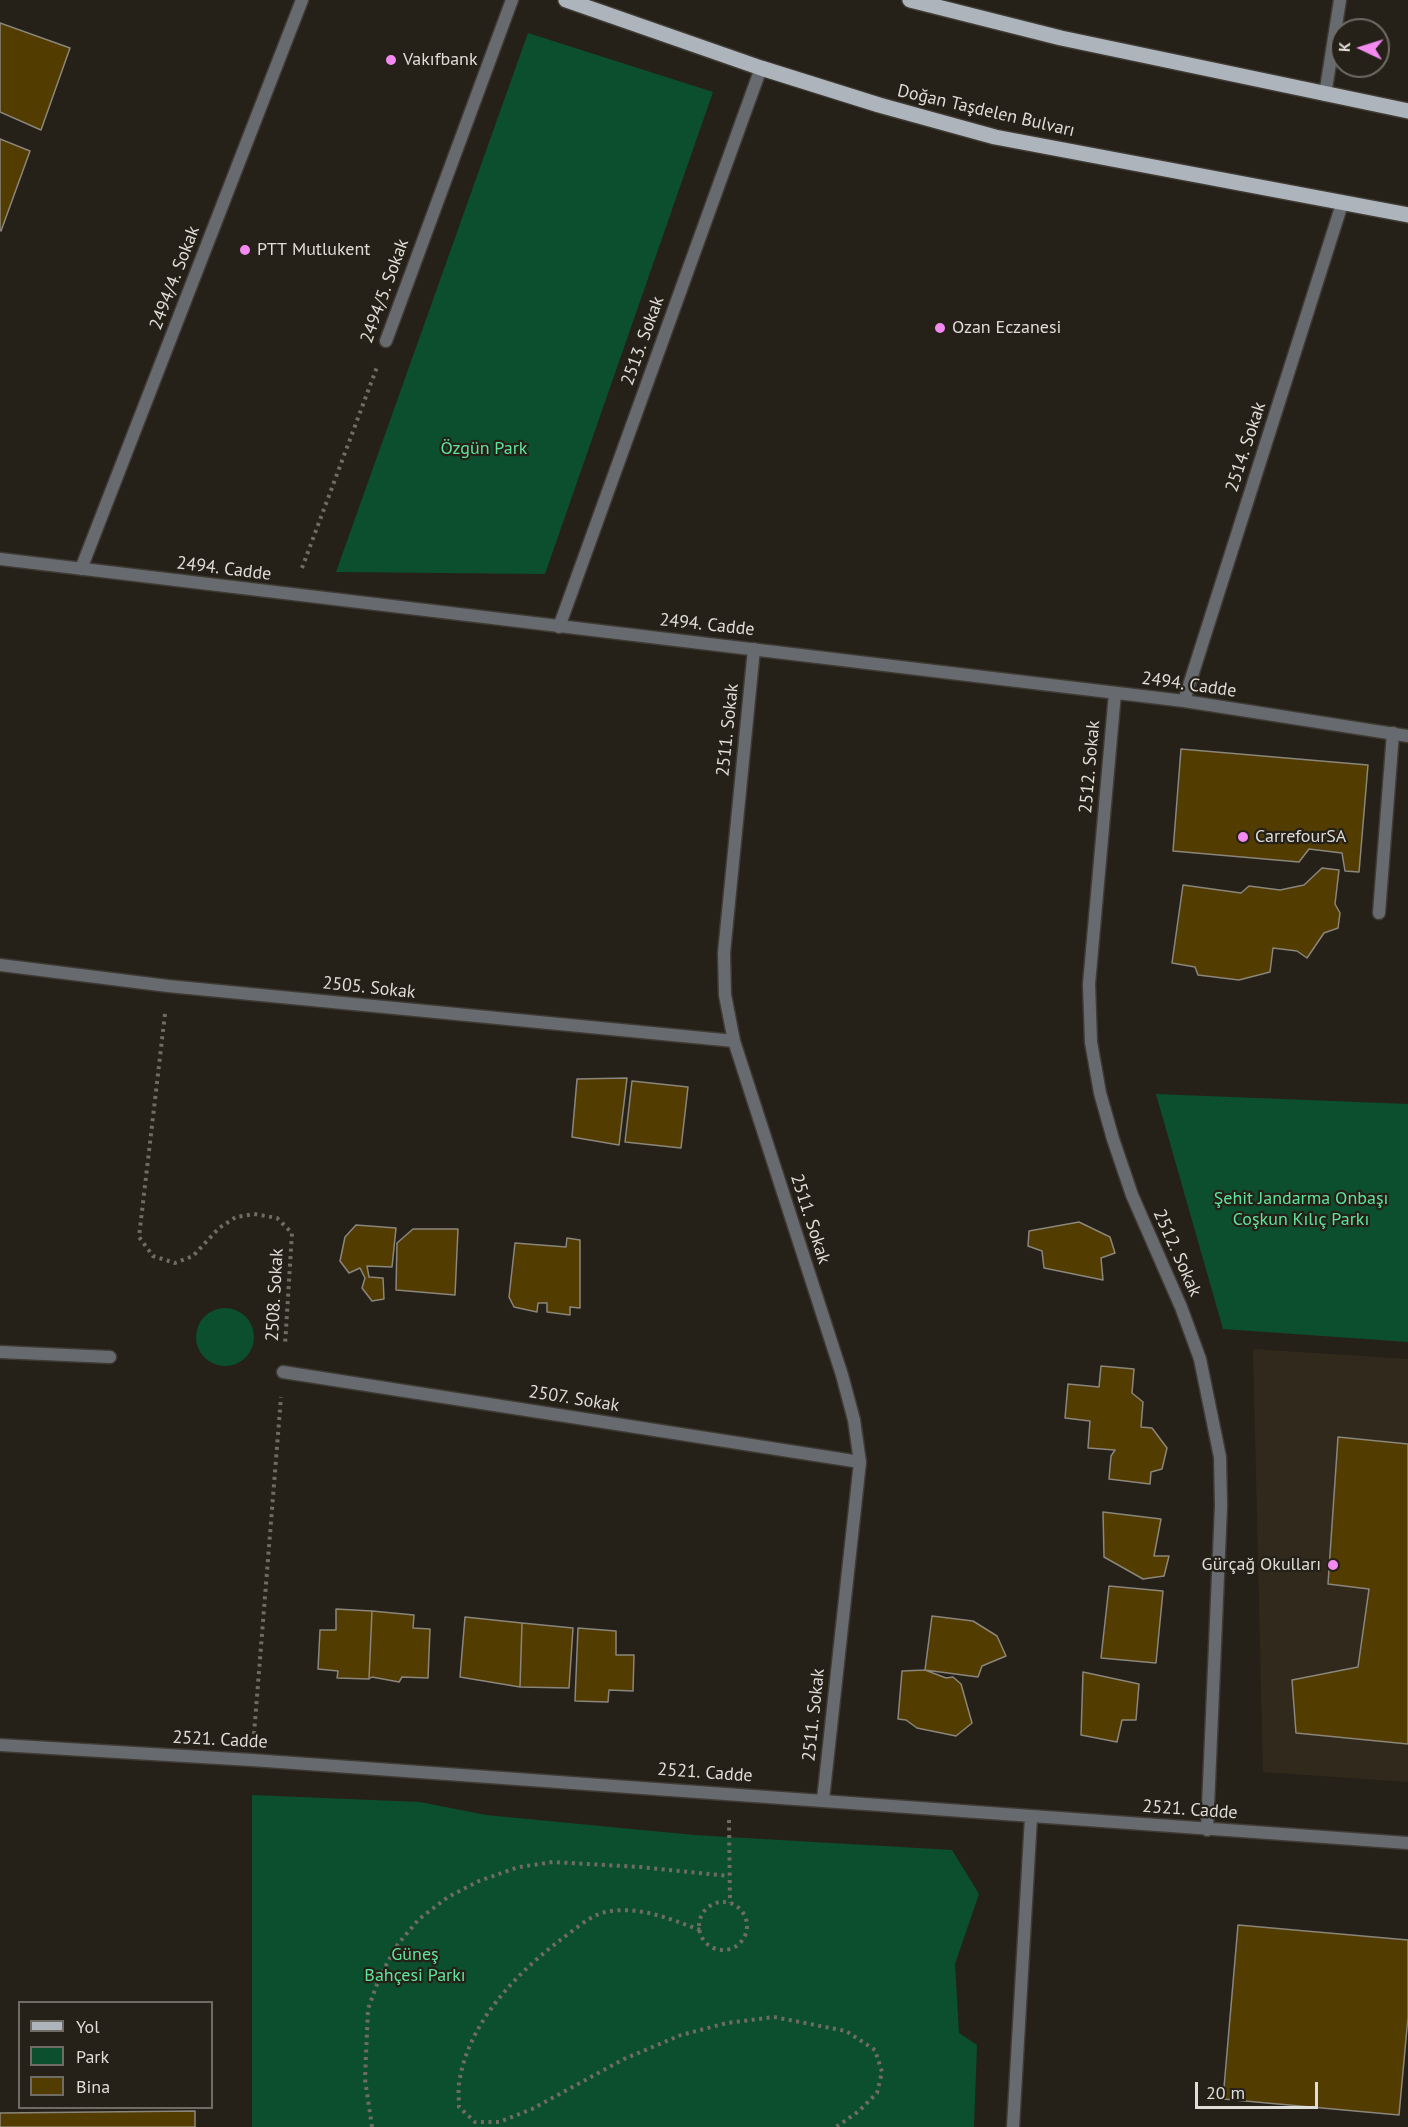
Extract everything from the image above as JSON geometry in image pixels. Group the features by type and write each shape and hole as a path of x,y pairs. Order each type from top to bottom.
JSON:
{"main road":[{"name":"Doğan Taşdelen Bulvarı","path":"567,0 761,68 879,105 995,137 1408,215"},
{"path":"910,0 1061,38 1408,111"}],"street":[{"name":"2494/4. Sokak","path":"81,569 302,0"},
{"name":"2494/5. Sokak","path":"386,341 513,0"},
{"path":"1324,94 1340,0"},
{"name":"2513. Sokak","path":"559,627 761,68"},
{"name":"2514. Sokak","path":"1184,701 1342,204"},
{"name":"2494. Cadde","path":"0,559 292,596 1184,701 1408,736"},
{"name":"2511. Sokak","path":"754,649 724,953 725,995 734,1041 842,1375 854,1420 860,1462 823,1800"},
{"name":"2512. Sokak","path":"1115,693 1089,984 1091,1042 1100,1093 1128,1184 1181,1307 1200,1359 1220,1457 1221,1506 1207,1830"},
{"path":"1379,913 1393,733"},
{"name":"2505. Sokak","path":"0,965 168,986 734,1041"},
{"path":"0,1352 110,1357"},
{"name":"2507. Sokak","path":"284,1372 860,1462"},
{"name":"2521. Cadde","path":"0,1745 728,1793 1408,1843"},
{"path":"1013,2127 1031,1817"}],"path":[{"name":"2494/5. Sokak","path":"292,596 386,341"},
{"name":"2508. Sokak","path":"168,986 139,1237 153,1256 175,1263 193,1256 219,1228 236,1217 254,1214 276,1218 292,1233 284,1372 252,1760"},
{"path":"728,1793 730,1903"},
{"path":"372,2127 365,2079 368,2009 380,1976 398,1944 419,1919 448,1897 479,1881 519,1867 553,1862 640,1867 729,1876"},
{"path":"730,1903 742,1912 746,1919 746,1934 742,1941 729,1950 721,1950 707,1944 700,1930 699,1922 707,1908 714,1904 730,1903"},
{"path":"700,1930 633,1910 604,1912 574,1930 543,1953 518,1977 496,2002 478,2029 465,2056 458,2085 459,2108 475,2122 499,2122 532,2109 624,2059 681,2035 727,2023 774,2017 846,2031 875,2050 882,2072 877,2093 859,2111 836,2127"}],"shaded area":[{"name":"Gürçağ Okulları","path":"1253,1349 1408,1359 1408,1782 1263,1772"}],"green space":[{"name":"Özgün Park","path":"528,33 713,92 545,574 336,572"},
{"name":"Şehit Jandarma Onbaşı Coşkun Kılıç Parkı","path":"1156,1094 1408,1104 1408,1342 1223,1329"},
{"path":"219,1308 231,1308 246,1316 254,1331 254,1343 246,1358 231,1366 219,1366 204,1358 196,1343 196,1331 204,1316"},
{"name":"Güneş Bahçesi Parkı","path":"252,1795 420,1802 486,1815 694,1835 952,1850 979,1894 955,1964 959,2033 977,2045 974,2127 252,2127"}],"building":[{"path":"0,23 70,48 41,130 0,112"},
{"path":"0,139 30,151 1,231 0,230"},
{"path":"1181,749 1368,765 1359,872 1345,871 1342,853 1309,849 1299,862 1173,851"},
{"path":"1322,868 1339,870 1335,904 1340,913 1338,928 1324,933 1307,958 1297,951 1273,948 1270,972 1239,980 1198,975 1195,967 1172,963 1183,885 1241,893 1249,886 1280,890 1304,885"},
{"path":"627,1078 619,1145 572,1137 577,1079"},
{"path":"632,1081 688,1087 681,1148 625,1142"},
{"path":"1079,1222 1110,1237 1115,1253 1101,1258 1103,1280 1044,1268 1042,1251 1028,1246 1029,1231"},
{"path":"356,1225 396,1228 392,1267 367,1266 369,1277 383,1278 384,1299 372,1301 362,1288 365,1278 360,1268 349,1273 340,1261 345,1237"},
{"path":"413,1229 458,1229 455,1295 396,1290 397,1243"},
{"path":"567,1238 580,1240 580,1308 570,1307 570,1315 547,1312 547,1303 538,1303 537,1312 514,1307 509,1297 515,1243 566,1247"},
{"path":"1101,1366 1134,1369 1132,1393 1143,1402 1141,1427 1152,1428 1167,1448 1162,1469 1151,1472 1150,1484 1109,1479 1111,1456 1115,1450 1088,1448 1090,1421 1065,1418 1068,1384 1099,1387"},
{"name":"Gürçağ Okulları","path":"1338,1437 1408,1444 1408,1744 1296,1733 1292,1680 1358,1667 1369,1589 1328,1584"},
{"path":"1103,1512 1161,1519 1154,1556 1169,1556 1164,1576 1143,1579 1104,1557"},
{"path":"1109,1586 1163,1591 1156,1663 1101,1658"},
{"path":"336,1609 372,1611 369,1679 337,1678 338,1671 318,1669 320,1630 336,1630"},
{"path":"372,1611 414,1615 413,1628 430,1629 428,1678 402,1677 399,1682 372,1677 369,1679"},
{"path":"932,1616 973,1621 997,1636 1006,1656 982,1666 978,1677 925,1670"},
{"path":"465,1617 522,1623 520,1687 460,1677"},
{"path":"522,1623 573,1628 569,1688 520,1687"},
{"path":"578,1628 616,1631 616,1655 634,1655 633,1691 609,1690 608,1702 575,1701"},
{"path":"925,1670 946,1678 953,1677 961,1684 972,1723 956,1736 917,1728 906,1720 898,1719 902,1671"},
{"path":"1083,1672 1139,1684 1136,1720 1122,1720 1117,1742 1081,1735"},
{"path":"1238,1925 1408,1940 1408,2017 1399,2115 1223,2099"},
{"path":"195,2111 195,2127 0,2127 0,2113"}],"place":[{"name":"Vakıfbank","path":"391,60"},
{"name":"PTT Mutlukent","path":"245,250"},
{"name":"Ozan Eczanesi","path":"940,328"},
{"name":"CarrefourSA","path":"1243,837"},
{"name":"Gürçağ Okulları","path":"1333,1565"}]}
